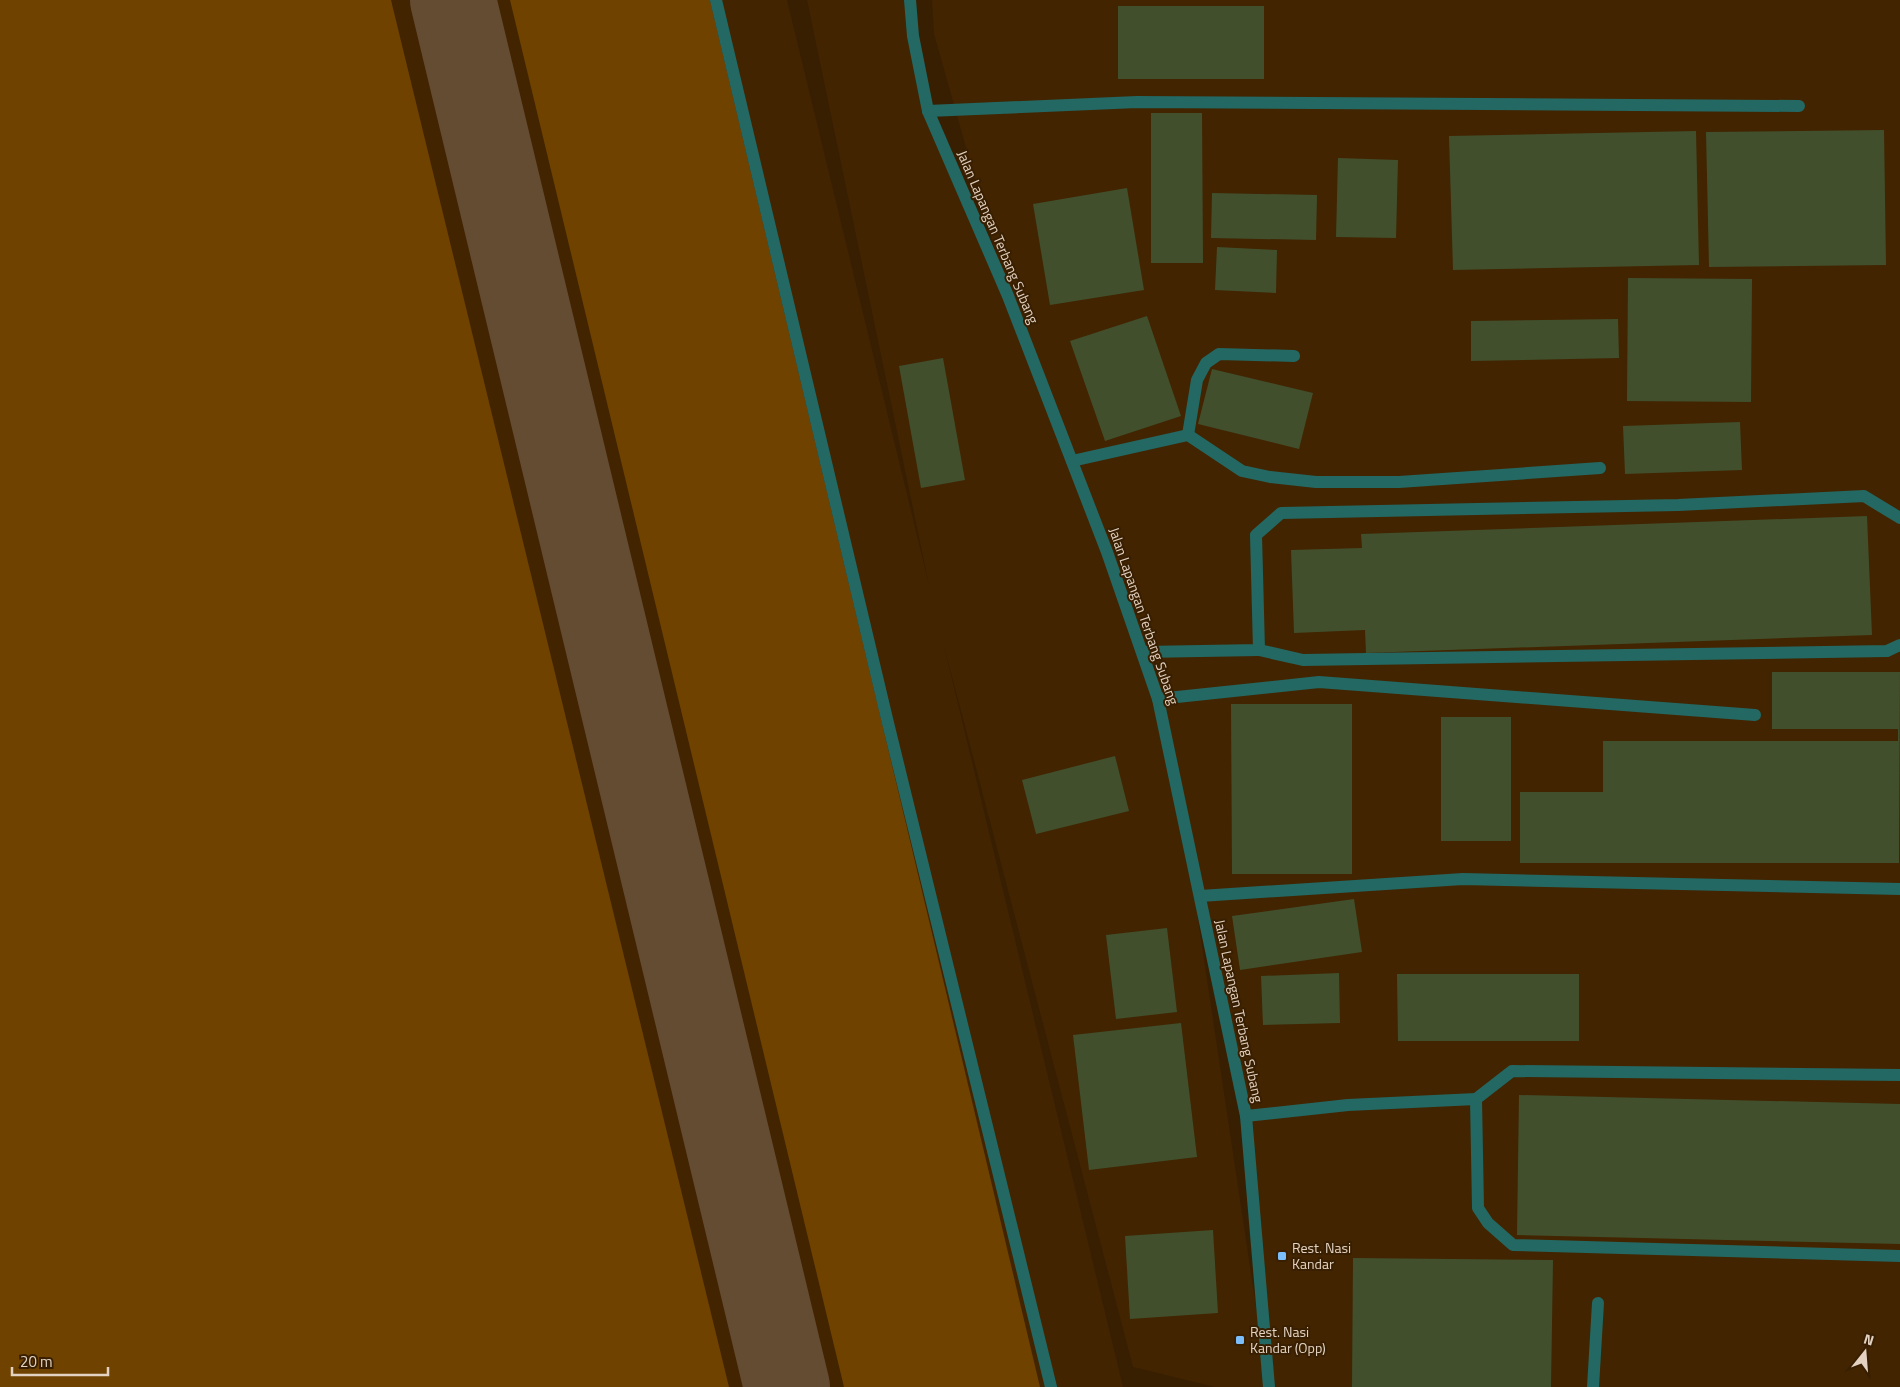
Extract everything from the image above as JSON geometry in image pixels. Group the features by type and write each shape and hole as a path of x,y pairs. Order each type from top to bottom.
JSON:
{"street":[{"path":"716,0 890,732 1051,1387"},
{"name":"Jalan Lapangan Terbang Subang","path":"910,0 913,36 928,111 1008,296 1072,461 1143,652 1158,699 1246,1116 1269,1387"},
{"path":"928,111 1137,102 1799,106"},
{"path":"1188,435 1197,380 1206,363 1219,354 1294,356"},
{"path":"1072,461 1188,435 1242,470 1270,477 1316,482 1398,482 1600,468"},
{"path":"1259,650 1256,535 1281,514 1678,505 1864,496 1900,518"},
{"path":"1143,652 1259,650 1303,660 1887,651 1900,645"},
{"path":"1158,699 1319,682 1754,715"},
{"path":"1200,896 1463,879 1900,889"},
{"path":"1246,1116 1348,1105 1476,1099 1512,1071 1900,1075"},
{"path":"1476,1099 1478,1208 1488,1223 1513,1245 1900,1256"},
{"path":"1593,1387 1598,1302"}],"shaded area":[{"path":"0,0 787,0 929,585 807,0 909,0 928,111 1008,296 934,34 932,0 1900,0 1900,1387 1269,1387 1246,1116 1190,866 1268,1387 1215,1387 1133,1367 944,646 1123,1387 0,1387"},
{"path":"0,0 391,0 729,1387 0,1387"},
{"path":"510,0 710,0 1040,1387 844,1387"}],"building":[{"path":"1118,6 1264,6 1264,79 1118,79"},
{"path":"1151,113 1202,113 1203,263 1151,263"},
{"path":"1884,130 1886,265 1709,267 1706,132"},
{"path":"1696,131 1699,265 1453,270 1449,136"},
{"path":"1338,158 1398,160 1396,238 1336,237"},
{"path":"1127,188 1144,290 1050,305 1033,204"},
{"path":"1212,193 1317,195 1316,240 1211,238"},
{"path":"1217,247 1277,250 1276,293 1215,290"},
{"path":"1628,278 1752,279 1751,402 1627,401"},
{"path":"1147,316 1181,416 1105,441 1070,341"},
{"path":"1618,319 1619,358 1471,361 1471,321"},
{"path":"943,358 965,480 921,488 899,366"},
{"path":"1212,369 1313,393 1299,449 1198,424"},
{"path":"1740,422 1742,470 1625,474 1623,426"},
{"path":"1867,516 1872,635 1366,653 1365,630 1294,633 1291,550 1362,548 1361,534"},
{"path":"1772,672 1900,672 1899,863 1520,863 1520,792 1603,792 1603,741 1898,741 1898,729 1772,729"},
{"path":"1231,704 1352,704 1352,874 1232,874"},
{"path":"1441,717 1511,717 1511,841 1441,841"},
{"path":"1115,756 1129,811 1036,834 1022,780"},
{"path":"1354,899 1362,952 1240,970 1232,916"},
{"path":"1167,928 1177,1012 1116,1019 1106,935"},
{"path":"1339,973 1340,1023 1263,1025 1261,976"},
{"path":"1397,974 1579,974 1579,1041 1398,1041"},
{"path":"1181,1023 1197,1157 1089,1170 1073,1035"},
{"path":"1519,1095 1900,1104 1900,1244 1517,1235"},
{"path":"1213,1230 1218,1313 1130,1319 1125,1236"},
{"path":"1353,1258 1553,1260 1551,1387 1352,1387"}],"taxiway":[{"path":"453,0 787,1387"}],"place":[{"name":"Rest. Nasi Kandar","path":"1282,1256"},
{"name":"Rest. Nasi Kandar (Opp)","path":"1240,1340"}]}
